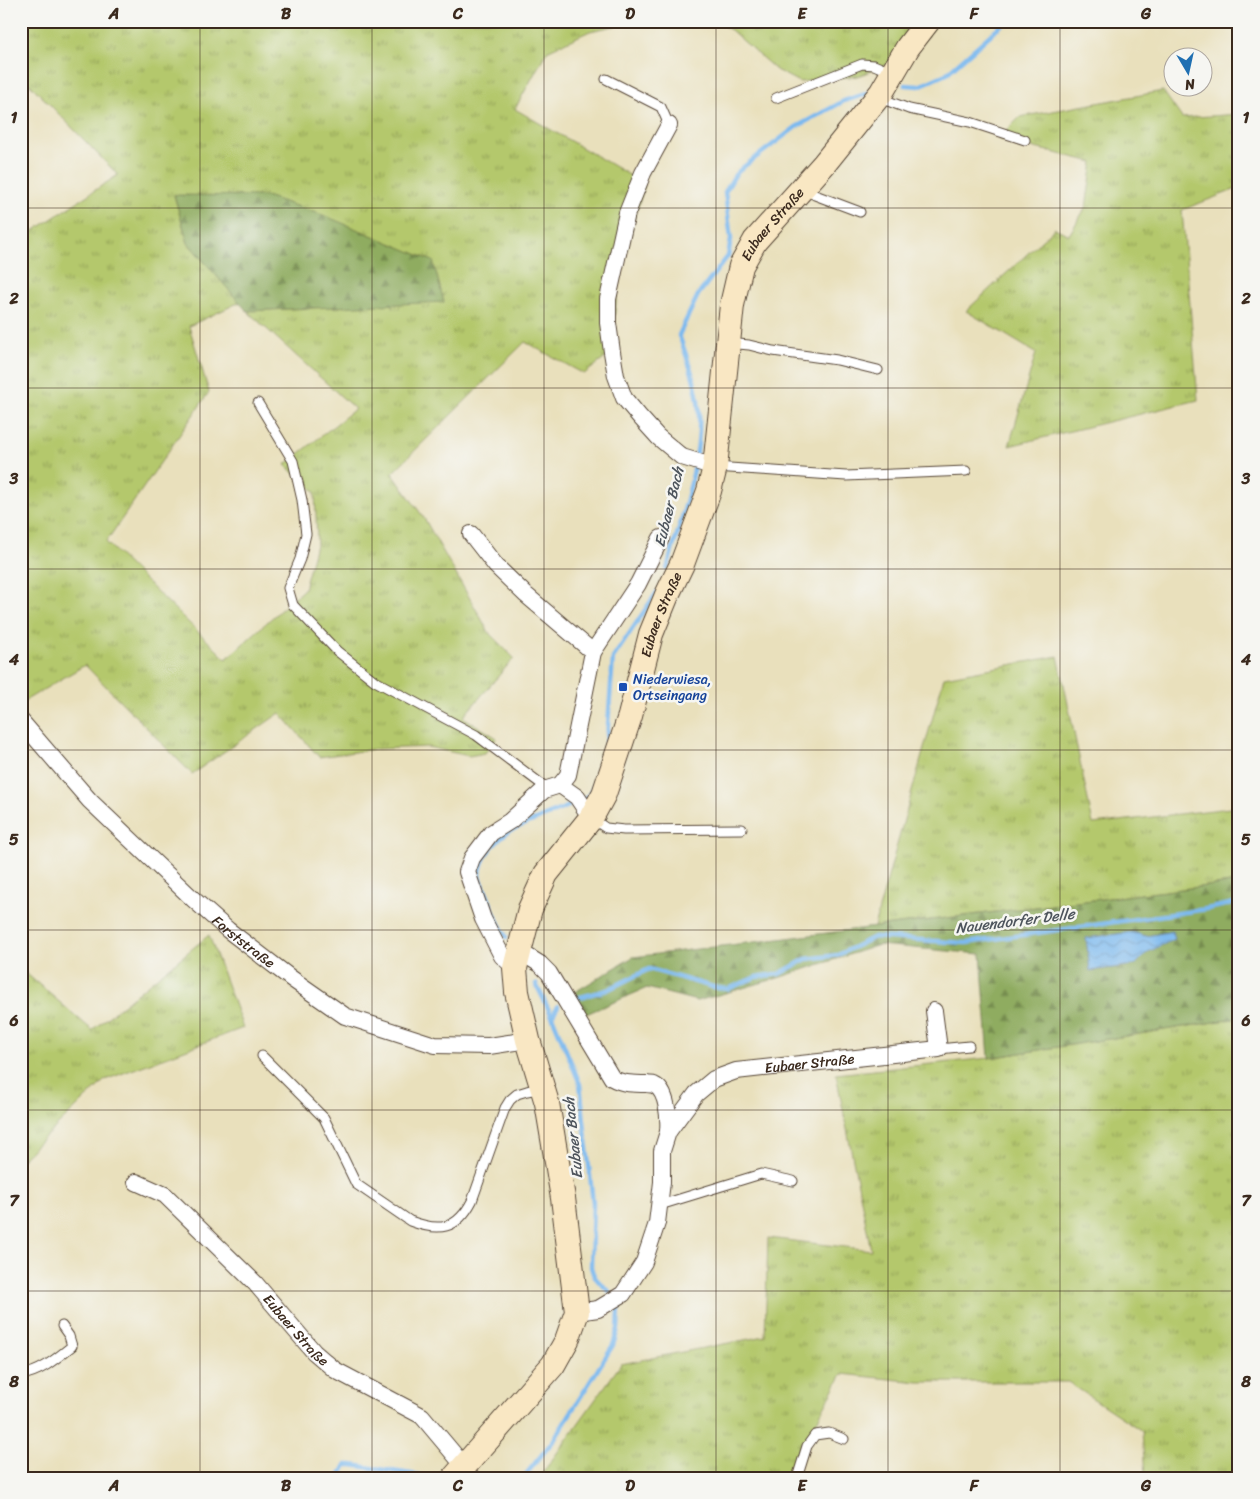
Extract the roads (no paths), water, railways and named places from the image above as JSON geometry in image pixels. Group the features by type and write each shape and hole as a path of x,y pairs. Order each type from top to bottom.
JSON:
{"street":[{"name":"Eubaer Straße","path":"136,1182 165,1195 255,1283 314,1352 335,1370 422,1416 457,1474 553,1365 568,1340 577,1312 563,1198 546,1103 517,992 517,959 530,909 546,874 583,808 604,794 630,716 652,634 682,564 709,491 702,464 728,343 732,305 741,266 755,241 824,164 877,97 908,47 928,21"},
{"path":"669,125 642,173 626,213 608,299 608,323 616,376 624,398 672,450 682,457 702,464"},
{"path":"471,534 496,566 526,595 593,652"},
{"name":"Eubaer Straße","path":"577,1312 598,1310 624,1294 644,1262 657,1223 662,1182 662,1150 668,1132 669,1115 660,1089 654,1085 618,1081 612,1078 549,973 540,964 502,956 483,919 467,872 472,858 491,833 510,821 536,796 554,787 568,775 593,652 638,584 661,538"},
{"name":"Forststraße","path":"21,721 90,801 194,900 228,930 292,980 345,1016 436,1045 489,1046 528,1040"},
{"path":"554,787 583,808"},
{"path":"934,1011 939,1049"},
{"name":"Eubaer Straße","path":"668,1132 696,1094 714,1079 736,1071 939,1049"}],"lane":[{"path":"776,98 862,64 874,65 893,73"},
{"path":"606,79 661,107 669,125"},
{"path":"877,97 909,109 970,122 1025,140"},
{"path":"803,188 815,195 860,212"},
{"path":"728,343 837,360 878,370"},
{"path":"258,403 293,461 302,500 306,534 300,559 288,588 293,605 337,650 374,681 476,736 554,787"},
{"path":"702,464 846,476 966,471"},
{"path":"583,808 606,828 624,830 742,829"},
{"path":"939,1049 969,1046"},
{"path":"262,1056 324,1118 356,1184 410,1221 434,1227 457,1222 467,1210 472,1201 500,1118 510,1100 518,1094 541,1088"},
{"path":"660,1205 760,1174 793,1181"},
{"path":"21,1375 49,1364 72,1346 70,1336 62,1326"},
{"path":"797,1478 806,1446 815,1435 829,1433 844,1439"}],"water":[{"path":"1173,931 1175,939 1148,952 1135,965 1090,971 1086,938 1132,932 1146,936"}],"waterway":[{"name":"Eubaer Bach","path":"905,85 919,86 946,74 1006,21"},
{"name":"Eubaer Bach","path":"667,569 685,507 698,443 698,401 695,384 679,335 698,295 728,256 731,239 725,192 735,175 742,168 796,127 844,101 869,93"},
{"name":"Eubaer Bach","path":"604,756 606,751 613,658 657,592"},
{"name":"Eubaer Bach","path":"583,799 589,795 595,784"},
{"name":"Eubaer Bach","path":"506,937 480,877 480,870 485,857 498,839 509,831 576,803"},
{"name":"Nauendorfer Delle","path":"573,999 607,990 649,969 713,987 728,989 756,977 779,974 806,959 838,955 874,937 966,943 1207,909 1239,902"},
{"name":"Eubaer Bach","path":"536,984 552,1016 580,1084 593,1203 591,1267 596,1278 609,1291"},
{"path":"552,1016 558,1006"},
{"name":"Eubaer Bach","path":"523,1478 553,1441 613,1345 618,1329 619,1308"},
{"name":"Eubaer Bach","path":"339,1478 346,1465 430,1478"}],"place":[{"name":"Niederwiesa, Ortseingang","path":"623,687"}]}
